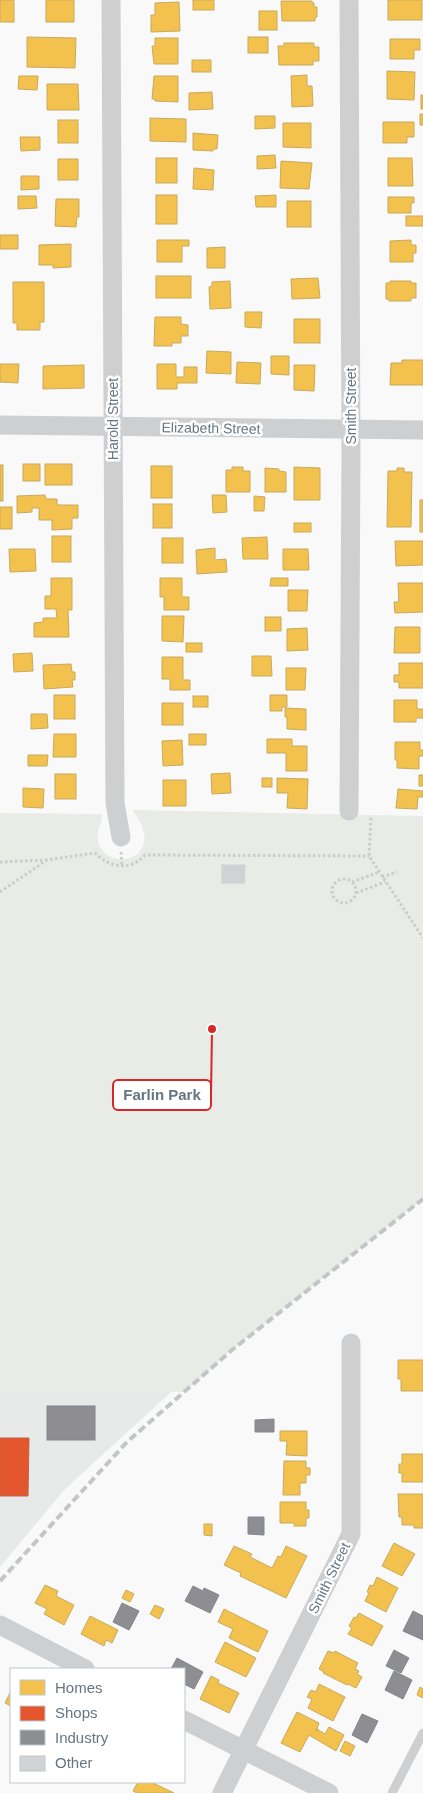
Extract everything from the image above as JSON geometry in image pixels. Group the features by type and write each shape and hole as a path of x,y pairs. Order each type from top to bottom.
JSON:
{"street":[{"name":"Harold Street","path":"111,0 115,803 121,836"},
{"name":"Smith Street","path":"349,0 351,429 349,811"},
{"name":"Elizabeth Street","path":"0,425 423,430"},
{"name":"Smith Street","path":"222,1793 351,1534 351,1343"},
{"path":"0,1625 84,1668"},
{"path":"185,1721 329,1793"}],"lane":[{"path":"392,1793 423,1733"}],"path":[{"path":"371,818 369,856 423,938"},
{"path":"0,862 47,860 94,853 112,865 122,867 132,865 145,856 369,856"},
{"path":"0,892 47,860"},
{"path":"352,882 379,872"},
{"path":"382,878 397,872"},
{"path":"346,879 352,882 356,892 353,899 346,903 338,901 333,895 333,887 338,881 346,879"},
{"path":"356,892 385,882"}],"shaded area":[{"path":"132,810 423,816 423,1199 232,1350 185,1392 0,1392 0,813 102,814 98,841 104,852 113,858 123,859 133,857 141,850 144,840 142,827"},
{"path":"0,1392 171,1392 64,1490 0,1567"}],"building: Homes":[{"path":"0,0 14,0 14,22 0,22"},
{"path":"46,0 74,0 74,22 46,22"},
{"path":"193,0 214,0 214,10 193,10"},
{"path":"388,0 422,0 422,20 388,20"},
{"path":"281,1 312,1 314,7 317,7 315,21 282,21"},
{"path":"179,2 180,31 151,32 151,15 155,15 155,3"},
{"path":"259,11 277,11 277,30 259,30"},
{"path":"27,37 76,38 75,68 27,67"},
{"path":"248,37 268,37 268,53 248,53"},
{"path":"155,38 178,38 178,64 154,64 152,46 155,46"},
{"path":"390,39 420,39 420,50 414,50 414,59 390,59"},
{"path":"284,43 314,43 314,47 319,47 319,61 313,61 313,65 279,65 278,46 284,46"},
{"path":"192,60 211,60 211,72 192,72"},
{"path":"387,71 415,72 414,100 387,99"},
{"path":"307,75 307,86 312,86 313,106 292,107 291,76"},
{"path":"19,76 38,76 37,90 18,89"},
{"path":"154,76 178,76 178,102 155,101 155,99 152,99"},
{"path":"47,84 78,84 79,110 47,110"},
{"path":"212,92 213,109 189,110 189,93"},
{"path":"421,95 423,95 423,109 421,109"},
{"path":"420,114 423,114 423,125 420,125"},
{"path":"255,116 275,116 275,128 255,129"},
{"path":"150,118 186,119 186,142 150,141"},
{"path":"58,120 78,120 78,143 58,143"},
{"path":"383,122 414,122 414,137 407,137 407,143 383,143"},
{"path":"283,123 311,123 311,148 283,147"},
{"path":"193,133 218,135 217,149 213,149 213,151 193,150"},
{"path":"20,137 40,137 40,150 21,151"},
{"path":"275,155 276,168 257,169 257,156"},
{"path":"156,158 177,158 177,183 156,183"},
{"path":"388,158 412,158 413,186 388,186"},
{"path":"58,159 78,159 78,180 58,180"},
{"path":"281,161 312,163 309,189 280,188"},
{"path":"194,168 214,170 213,190 193,189"},
{"path":"21,176 39,176 39,189 21,190"},
{"path":"156,195 177,195 177,224 156,224"},
{"path":"276,195 276,207 256,207 255,196"},
{"path":"18,196 36,196 37,208 18,209"},
{"path":"388,197 414,197 414,203 411,203 411,213 388,213"},
{"path":"56,199 79,199 79,217 77,217 76,227 55,226"},
{"path":"287,201 311,201 311,227 287,227"},
{"path":"406,216 423,216 423,226 406,226"},
{"path":"0,235 18,235 18,249 0,249"},
{"path":"157,240 189,240 189,246 182,246 182,262 157,262"},
{"path":"411,240 411,245 416,245 416,253 413,253 413,262 390,262 390,241"},
{"path":"71,244 71,267 53,268 53,265 39,265 39,245"},
{"path":"225,247 225,268 207,268 207,248"},
{"path":"156,276 191,276 191,298 156,298"},
{"path":"318,278 320,298 292,299 291,279"},
{"path":"230,281 231,308 210,309 209,287 212,286 212,282"},
{"path":"390,281 411,281 411,283 416,283 416,298 411,298 411,301 389,301 389,299 386,299 386,283 390,283"},
{"path":"13,282 44,282 44,322 40,322 40,330 17,330 17,323 13,323"},
{"path":"245,312 262,312 261,328 245,327"},
{"path":"155,317 181,317 181,324 188,325 188,336 181,336 181,343 172,343 172,346 154,346"},
{"path":"294,319 320,319 320,343 294,343"},
{"path":"207,351 231,352 231,374 206,373"},
{"path":"271,356 289,356 289,375 271,374"},
{"path":"402,360 423,360 423,385 390,385 391,363 402,363"},
{"path":"237,362 261,363 260,384 236,383"},
{"path":"0,364 19,364 18,383 0,382"},
{"path":"157,364 176,364 176,377 184,377 184,367 197,367 197,383 177,383 177,389 157,389"},
{"path":"84,365 84,388 43,389 43,366"},
{"path":"294,365 315,365 314,391 294,390"},
{"path":"23,464 40,464 40,481 23,481"},
{"path":"45,464 72,464 72,485 45,485"},
{"path":"0,465 3,465 3,501 0,501"},
{"path":"151,466 172,466 172,498 151,498"},
{"path":"232,467 243,467 243,471 250,471 250,492 226,492 226,470 232,470"},
{"path":"294,467 320,468 320,500 294,500"},
{"path":"265,468 279,469 279,471 286,472 286,492 265,492"},
{"path":"397,468 404,468 404,472 412,472 411,527 387,527 388,471 397,471"},
{"path":"45,495 46,499 57,499 57,505 78,505 78,518 72,518 72,529 52,530 52,520 39,520 39,508 32,508 32,512 17,513 17,496"},
{"path":"212,495 226,495 227,512 213,513"},
{"path":"254,496 265,497 264,511 254,511"},
{"path":"420,500 423,500 423,532 420,532"},
{"path":"153,504 172,504 172,528 153,528"},
{"path":"0,507 12,507 12,529 0,529"},
{"path":"294,523 311,523 311,532 294,532"},
{"path":"52,536 71,536 71,562 52,562"},
{"path":"267,537 268,559 243,559 242,538"},
{"path":"162,538 183,538 183,563 162,563"},
{"path":"395,541 423,541 423,565 396,566"},
{"path":"215,548 215,560 226,559 227,572 197,574 196,550"},
{"path":"9,549 35,549 36,571 10,572"},
{"path":"283,549 308,549 309,570 283,570"},
{"path":"51,578 72,578 72,610 68,610 69,637 34,637 34,623 43,622 43,618 57,618 56,609 45,609 45,596 51,596"},
{"path":"160,578 182,578 182,597 189,597 189,610 164,610 164,597 160,597"},
{"path":"271,578 288,578 288,586 270,586"},
{"path":"398,583 423,583 423,612 395,613 394,602 399,602"},
{"path":"288,590 308,590 307,611 288,611"},
{"path":"162,616 184,616 183,642 162,641"},
{"path":"265,617 281,617 281,631 265,631"},
{"path":"395,627 420,627 420,653 394,653"},
{"path":"307,628 308,650 287,651 287,629"},
{"path":"186,643 202,643 202,652 186,652"},
{"path":"32,653 33,671 14,672 13,654"},
{"path":"252,656 271,656 272,676 252,676"},
{"path":"162,657 183,657 183,680 190,680 190,690 170,690 170,679 162,679"},
{"path":"399,663 423,663 423,688 399,688 399,682 394,682 394,675 399,675"},
{"path":"71,664 72,672 75,672 75,680 72,680 73,687 44,689 43,665"},
{"path":"286,668 306,668 305,690 286,690"},
{"path":"54,695 75,695 75,719 54,719"},
{"path":"270,695 287,695 287,707 282,707 282,711 270,711"},
{"path":"193,696 208,696 208,707 193,707"},
{"path":"394,700 417,700 417,709 423,709 423,718 416,718 416,722 394,722"},
{"path":"162,703 183,703 183,725 162,725"},
{"path":"285,708 306,709 306,730 287,729"},
{"path":"31,714 47,714 48,728 31,729"},
{"path":"54,734 76,734 76,757 53,757"},
{"path":"189,734 206,734 206,745 189,745"},
{"path":"267,739 292,739 292,746 307,746 307,771 286,771 286,753 267,753"},
{"path":"182,740 183,765 163,766 162,741"},
{"path":"395,742 420,742 420,750 423,750 423,756 419,756 419,769 397,768"},
{"path":"28,755 48,755 47,766 28,766"},
{"path":"230,773 231,793 212,794 211,774"},
{"path":"55,774 76,774 76,799 55,799"},
{"path":"419,775 423,775 423,786 419,786"},
{"path":"262,778 272,778 272,787 262,787"},
{"path":"277,778 308,779 307,809 287,808 288,793 277,793"},
{"path":"163,780 186,780 186,806 163,806"},
{"path":"23,788 44,789 43,808 23,807"},
{"path":"398,789 423,791 423,797 418,797 417,809 396,808"},
{"path":"398,1360 423,1360 423,1391 401,1391 401,1379 398,1379"},
{"path":"280,1431 307,1431 307,1456 286,1455 287,1441 280,1441"},
{"path":"402,1454 423,1454 423,1482 402,1482 399,1464 402,1464"},
{"path":"284,1461 306,1461 306,1468 310,1468 310,1475 306,1475 306,1483 300,1483 300,1495 283,1495"},
{"path":"398,1494 423,1494 423,1528 414,1528 414,1525 402,1525 402,1517 399,1517"},
{"path":"280,1502 306,1502 309,1518 306,1518 306,1526 294,1526 294,1523 280,1523"},
{"path":"204,1524 212,1524 212,1536 204,1535"},
{"path":"394,1543 415,1554 402,1576 382,1566"},
{"path":"234,1546 252,1554 250,1557 272,1568 278,1556 281,1557 286,1546 307,1556 286,1598 240,1576 241,1573 224,1565"},
{"path":"377,1577 398,1588 386,1612 365,1601 370,1585 373,1586"},
{"path":"45,1585 58,1591 56,1596 74,1605 64,1625 44,1614 47,1609 35,1603"},
{"path":"126,1590 134,1594 130,1602 122,1598"},
{"path":"155,1605 164,1609 159,1619 150,1614"},
{"path":"224,1609 268,1631 258,1652 229,1638 233,1629 218,1622"},
{"path":"359,1613 383,1626 372,1646 348,1634 352,1628 349,1626 354,1617 356,1618"},
{"path":"90,1616 118,1630 112,1643 106,1640 104,1646 81,1634"},
{"path":"225,1642 256,1658 246,1677 215,1662"},
{"path":"328,1651 334,1653 335,1651 358,1663 355,1669 359,1671 357,1674 362,1677 356,1688 323,1673 319,1669"},
{"path":"211,1676 219,1680 218,1683 239,1693 229,1713 200,1699"},
{"path":"319,1684 345,1697 333,1721 308,1708 312,1699 307,1697 311,1690 316,1692"},
{"path":"420,1687 423,1689 423,1698 417,1695"},
{"path":"10,1693 10,1706 5,1703"},
{"path":"297,1712 319,1723 317,1729 325,1734 329,1727 344,1735 336,1751 309,1735 300,1752 281,1743"},
{"path":"345,1741 355,1746 350,1756 340,1751"},
{"path":"137,1783 153,1783 174,1793 137,1793 133,1791"}],"building: Shops":[{"path":"0,1438 29,1438 28,1496 0,1496"}],"building: Industry":[{"path":"47,1406 95,1406 95,1440 47,1440"},
{"path":"274,1419 274,1432 255,1432 255,1420"},
{"path":"248,1517 264,1517 264,1535 248,1534"},
{"path":"193,1586 203,1591 204,1588 219,1595 210,1613 185,1601"},
{"path":"122,1603 139,1611 129,1630 113,1622"},
{"path":"413,1611 423,1616 423,1640 403,1631"},
{"path":"394,1650 409,1658 401,1673 386,1666"},
{"path":"177,1658 203,1672 194,1689 185,1684 185,1668 172,1668"},
{"path":"394,1671 412,1680 403,1699 385,1690"},
{"path":"362,1714 378,1721 367,1743 352,1735"}],"building: Other":[{"path":"221,864 246,864 245,884 221,884"}],"railway":[{"path":"0,1581 127,1442 232,1350 423,1199"}],"place":[{"name":"Farlin Park","path":"212,1029"}]}
